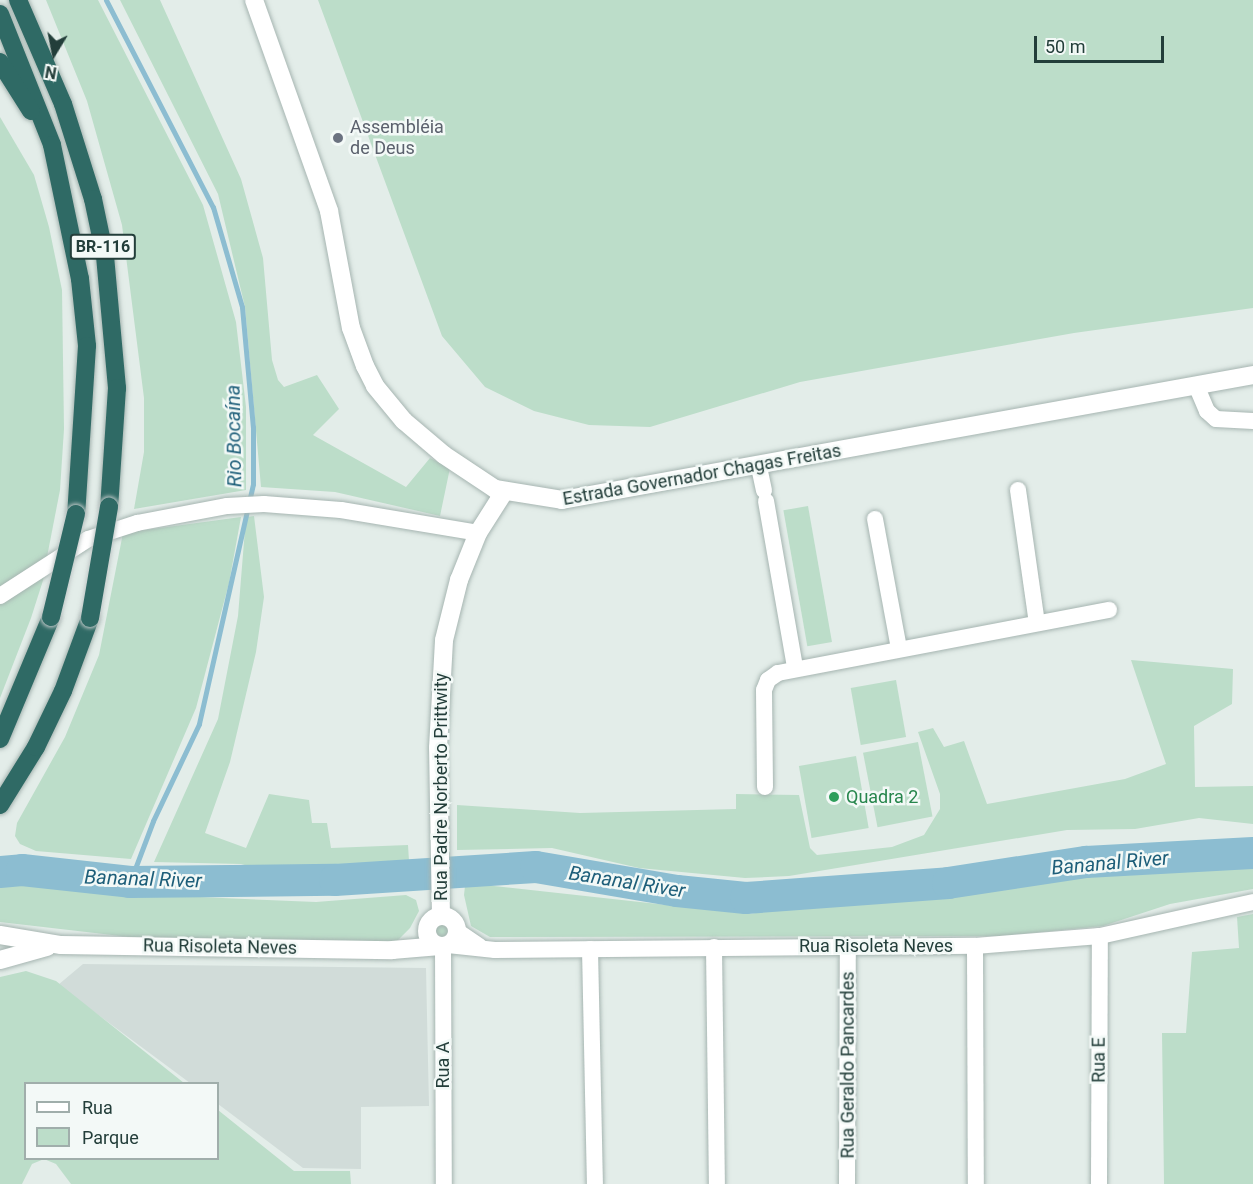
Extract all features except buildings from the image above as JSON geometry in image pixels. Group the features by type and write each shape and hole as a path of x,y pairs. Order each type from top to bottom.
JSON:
{"highway":[{"name":"BR-116","path":"1,803 63,692 90,618 109,507 117,388 105,256 93,199 63,104 18,0"},
{"name":"BR-116","path":"0,14 52,145 68,211 87,346 76,514 51,617 0,739"},
{"path":"0,62 52,145"}],"main road":[{"name":"Estrada Governador Chagas Freitas","path":"254,0 329,211 351,328 365,366 389,405 418,435 473,477 504,492 562,501 1253,375"},
{"name":"Rua Padre Norberto Prittwity","path":"440,911 438,725 444,640 459,580 478,533 504,492"},
{"path":"392,950 417,941 426,933 428,923 440,911 452,920 447,942 432,943 426,933"},
{"name":"Rua Risoleta Neves","path":"0,936 62,945 392,950 447,942"},
{"path":"0,960 62,945"}],"street":[{"path":"1196,386 1211,416 1230,423 1253,422"},
{"path":"759,466 795,667"},
{"path":"1018,490 1037,623"},
{"path":"0,596 88,539 137,523 227,506 264,504 341,510 478,533"},
{"path":"875,519 899,648"},
{"path":"765,787 765,685 778,673 795,667 1109,610"},
{"name":"Rua Risoleta Neves","path":"447,942 495,950 975,946 1100,936 1253,902"},
{"name":"Rua E","path":"1099,1184 1100,936"},
{"name":"Rua A","path":"444,1184 447,942"},
{"name":"Rua Geraldo Pancardes","path":"847,1184 848,946"},
{"path":"975,946 976,1184"},
{"path":"714,947 717,1184"},
{"path":"590,949 595,1184"}],"shaded area":[{"path":"83,964 426,968 429,1106 361,1107 361,1169 303,1168 219,1105 219,1082 189,1082 58,985"}],"green space":[{"path":"46,0 98,0 203,205 236,322 246,407 246,490 134,509 144,452 144,398 122,225 87,101"},
{"path":"120,0 160,0 241,179 263,258 272,360 278,380 284,387 317,375 339,409 313,435 406,487 430,458 450,468 440,516 335,492 261,487 245,307 218,194"},
{"path":"318,0 1253,0 1253,308 1074,333 800,382 650,427 589,425 534,411 485,387 442,336"},
{"path":"0,117 34,175 49,227 62,290 64,429 60,490 47,557 0,588"},
{"path":"808,506 832,642 807,646 783,510"},
{"path":"254,516 264,597 256,652 230,762 205,833 246,848 269,794 309,800 312,823 327,823 331,848 408,845 409,861 401,867 293,878 241,864 154,862 218,719 238,616 246,517"},
{"path":"241,517 229,583 196,708 131,859 36,851 20,844 15,836 17,823 65,737 99,655 123,533"},
{"path":"46,571 31,618 0,698 0,602"},
{"path":"1131,660 1233,669 1232,704 1194,726 1195,787 1253,786 1253,824 1199,818 1135,829 1067,830 789,876 745,878 639,868 552,848 457,850 457,805 580,813 736,809 736,794 799,795 810,848 817,855 892,847 924,835 940,809 940,794 918,732 933,728 944,747 964,741 987,804 1125,779 1166,764"},
{"path":"896,680 906,737 861,745 851,688"},
{"path":"918,742 933,817 878,827 863,753"},
{"name":"Quadra 2","path":"856,756 869,828 812,838 799,766"},
{"path":"1253,859 1253,889 1170,904 1103,926 1000,936 490,937 471,926 464,895 465,886 476,884 749,914 1076,867"},
{"path":"0,881 133,894 316,902 406,895 416,900 419,911 410,928 395,943 164,941 0,922"},
{"path":"1253,914 1253,1184 1164,1184 1162,1033 1186,1033 1192,952 1239,948 1237,917"},
{"path":"441,917 450,920 453,929 450,938 441,941 432,938 429,929 432,920"},
{"path":"26,971 56,981 183,1082 24,1082 24,1160 42,1160 32,1164 22,1184 0,1184 0,977"},
{"path":"219,1111 294,1171 350,1171 351,1184 71,1184 56,1164 46,1160 219,1160"}],"waterway":[{"name":"Rio Bocaína","path":"106,0 213,207 242,307 253,427 253,484 199,724 153,821 130,882"},
{"name":"Bananal River","path":"0,872 22,870 130,882 335,880 536,867 677,891 746,898 948,883 1086,862 1253,853"}],"place":[{"name":"Assembléia de Deus","path":"338,138"},
{"name":"Quadra 2","path":"834,797"}]}
